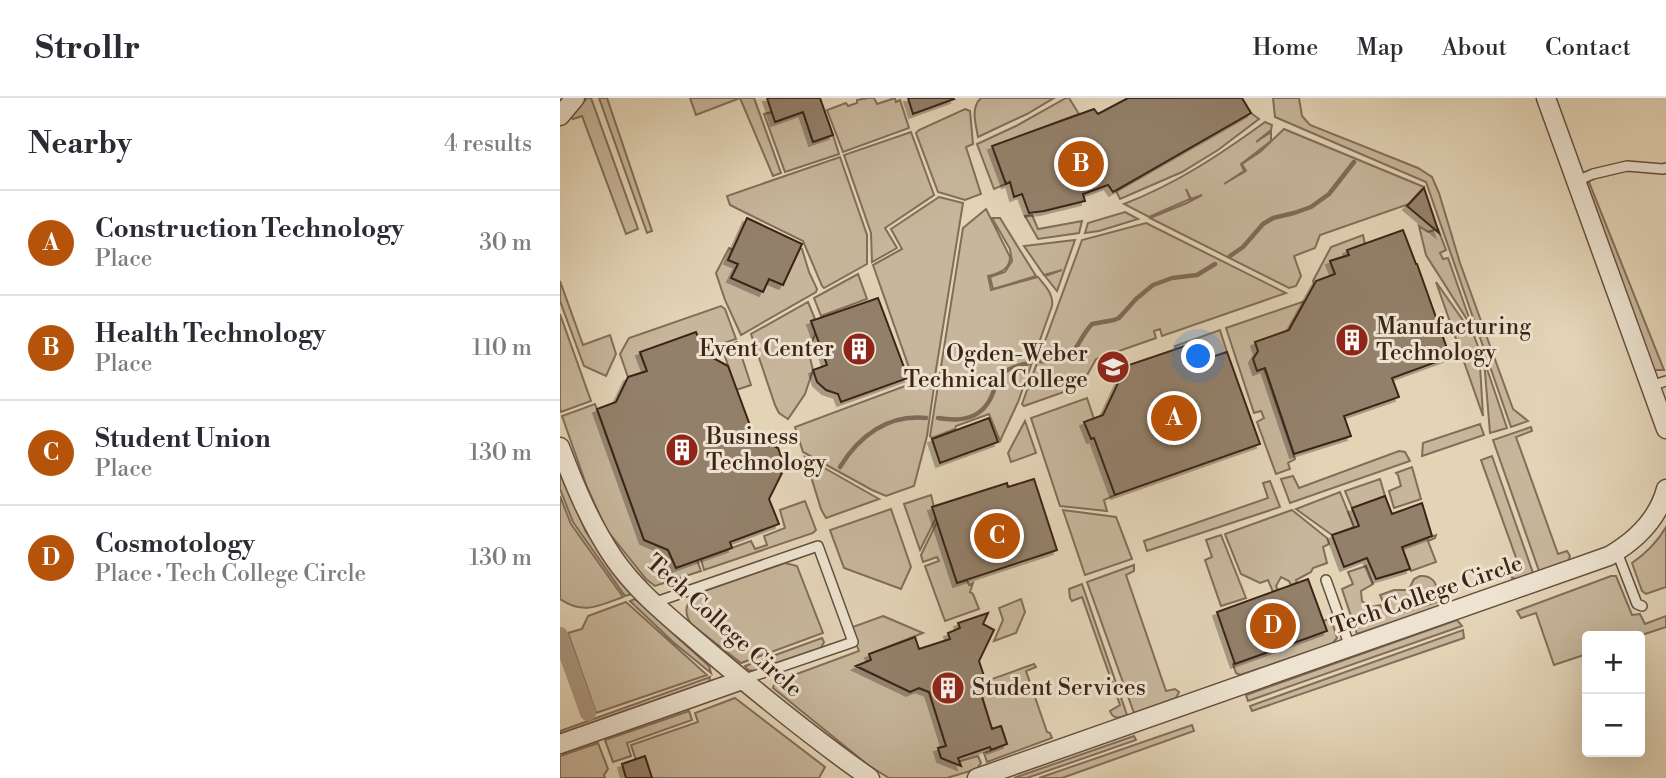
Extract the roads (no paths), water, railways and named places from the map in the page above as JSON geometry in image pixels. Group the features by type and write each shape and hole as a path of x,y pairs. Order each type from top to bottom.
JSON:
{"street":[{"path":"560,116 575,98"},
{"path":"1546,98 1659,383 1666,429"},
{"name":"Tech College Circle","path":"560,447 585,508 613,557 643,594 742,680 835,754 870,778"},
{"name":"Tech College Circle","path":"977,778 1609,556 1627,545 1651,521 1666,489"},
{"path":"560,744 742,680"}],"lane":[{"path":"1577,181 1593,174 1627,166 1665,170"},
{"path":"653,603 818,546 853,642 742,680"},
{"path":"1617,552 1637,604 1642,606"},
{"path":"1326,580 1350,648"}],"waterway":[{"path":"1230,256 1243,247 1263,224 1273,218 1311,207 1329,194 1354,162"},
{"path":"1040,361 1052,362 1068,357 1092,324 1119,318 1153,285 1172,278 1197,275 1215,264"},
{"path":"938,418 963,419 978,413 989,402 1005,371 1029,363"},
{"path":"840,467 856,446 876,429 899,420 926,418"},
{"path":"560,635 588,713"}],"place":[{"name":"Health Technology","path":"1081,164"},
{"name":"Manufacturing Technology","path":"1352,340"},
{"name":"Event Center","path":"859,349"},
{"name":"Ogden-Weber Technical College","path":"1113,367"},
{"name":"Construction Technology","path":"1174,418"},
{"name":"Business Technology","path":"682,450"},
{"name":"Student Union","path":"997,536"},
{"name":"Cosmotology","path":"1273,626"},
{"name":"Student Services","path":"948,688"}]}
